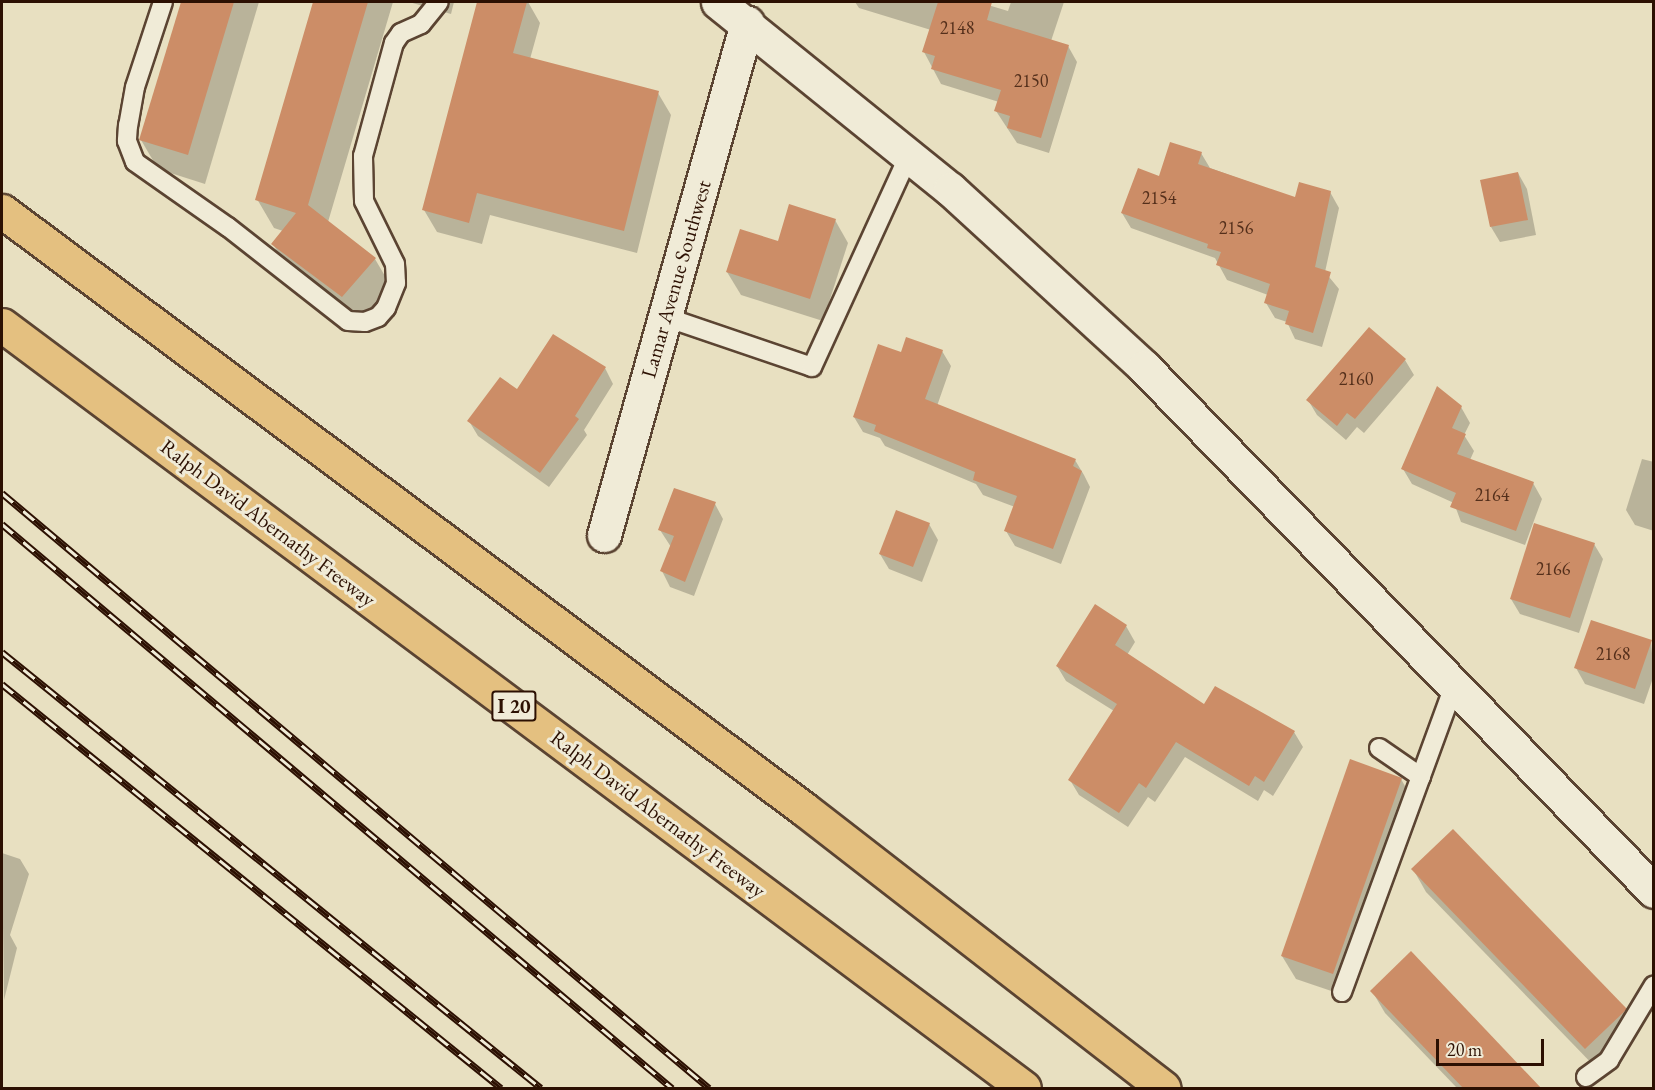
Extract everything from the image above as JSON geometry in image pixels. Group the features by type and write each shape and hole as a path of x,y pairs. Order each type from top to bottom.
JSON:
{"highway":[{"path":"2,211 495,581 804,809 1164,1089"},
{"name":"Ralph David Abernathy Freeway","path":"2,325 1024,1089"}],"main road":[{"path":"718,2 747,23 908,157 950,189 1144,367 1455,684 1653,891"},
{"name":"Lamar Avenue Southwest","path":"604,535 747,23"}],"lane":[{"path":"163,2 135,87 128,125 127,141 135,162 228,227 348,321 365,322 378,317 386,308 396,283 394,264 364,201 363,156 394,43 401,33 421,24 439,2"},
{"path":"665,317 812,367 908,157"},
{"path":"1342,992 1455,684"},
{"path":"1379,748 1421,777"},
{"path":"1586,1077 1609,1060 1653,985"}],"building":[{"path":"181,2 234,2 188,155 139,140"},
{"path":"313,2 368,2 308,205 376,258 342,297 271,244 296,213 255,200"},
{"path":"477,2 527,2 513,53 659,91 624,231 477,193 469,223 422,210"},
{"path":"938,2 992,2 987,20 1069,45 1041,138 1007,128 1010,116 994,111 1001,90 931,69 935,56 922,52"},
{"path":"1170,142 1202,152 1198,164 1295,197 1299,182 1331,191 1315,267 1331,272 1313,333 1285,324 1289,311 1264,303 1270,284 1216,265 1221,252 1207,248 1208,244 1121,213 1138,168 1159,176"},
{"path":"1518,172 1528,220 1490,227 1480,180"},
{"path":"789,204 836,219 810,299 726,272 740,229 778,241"},
{"path":"1369,327 1406,359 1355,419 1347,413 1337,426 1306,400"},
{"path":"553,334 606,367 575,416 579,419 540,473 467,421 500,377 517,389"},
{"path":"906,337 943,350 925,399 1076,459 1073,466 1082,471 1053,549 1004,531 1017,496 973,480 975,472 874,431 876,425 853,417 878,344 901,352"},
{"path":"1437,386 1462,406 1452,428 1466,434 1457,454 1534,482 1516,531 1450,507 1456,493 1401,469"},
{"path":"674,488 716,502 685,582 660,571 674,536 658,530"},
{"path":"896,510 930,523 913,567 879,554"},
{"path":"1534,523 1595,543 1570,618 1510,599"},
{"path":"1095,604 1127,625 1115,645 1204,704 1215,686 1295,731 1264,782 1255,776 1249,786 1176,742 1146,788 1139,783 1119,813 1068,780 1117,704 1056,666"},
{"path":"1591,620 1652,640 1635,689 1574,668"},
{"path":"1350,759 1402,778 1333,974 1281,956"},
{"path":"1453,829 1627,1009 1585,1049 1411,869"},
{"path":"1411,951 1542,1089 1464,1089 1370,991"}],"railway":[{"path":"2,493 709,1088"},
{"path":"2,524 672,1088"},
{"path":"2,652 541,1088"},
{"path":"2,684 501,1088"}]}
